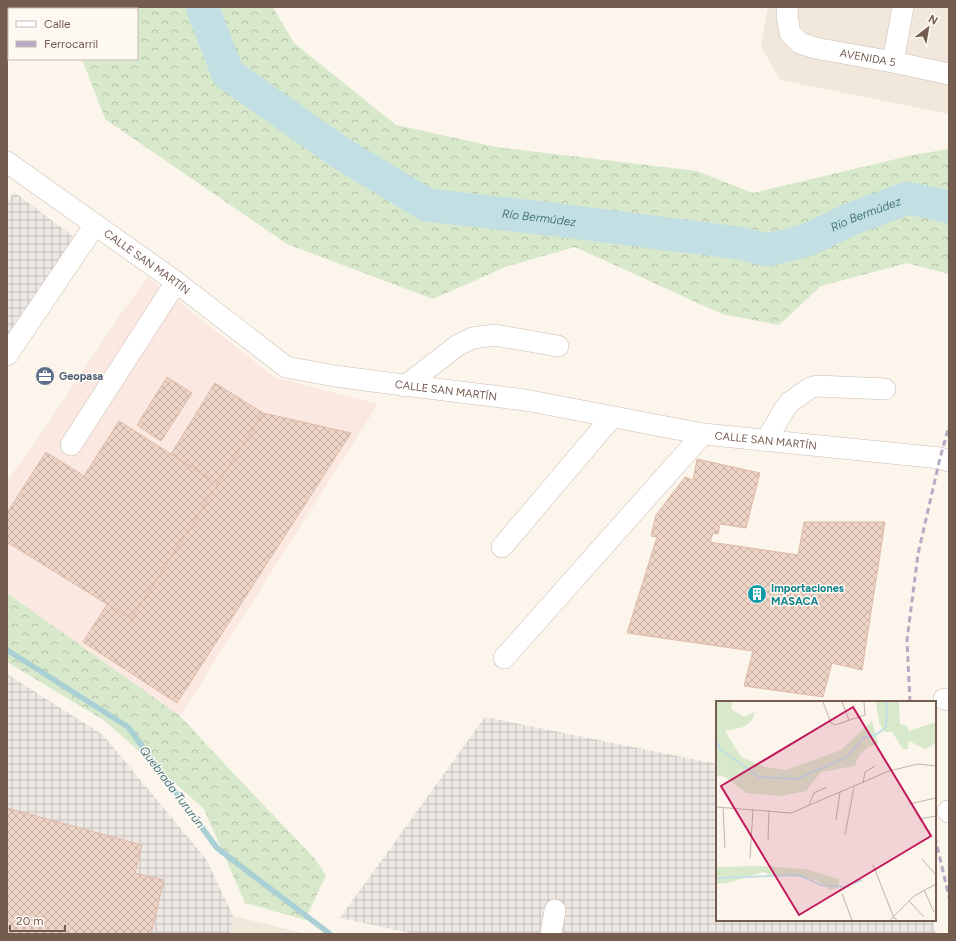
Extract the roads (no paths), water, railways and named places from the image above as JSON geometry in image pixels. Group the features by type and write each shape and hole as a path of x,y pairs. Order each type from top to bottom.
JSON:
{"street":[{"name":"AVENIDA 5","path":"788,7 787,16 790,32 800,43 815,48 949,74"},
{"path":"893,62 903,7"},
{"name":"CALLE SAN MARTÍN","path":"7,162 176,282 286,367 405,386 525,400 703,434 940,458 949,461"},
{"path":"7,355 95,225"},
{"path":"71,445 176,282"},
{"path":"405,386 458,345 473,338 494,335 558,346"},
{"path":"766,441 790,402 810,388 817,386 885,389"},
{"path":"502,547 612,417"},
{"path":"504,658 703,434"},
{"path":"551,934 555,910"}],"waterway":[{"name":"Río Bermúdez","path":"202,7 228,74 339,152 427,205 739,243 767,250 807,240 851,219 908,198 949,207"},
{"name":"Quebrada Tururún","path":"7,650 128,727 217,848 330,934"}],"railway":[{"path":"910,701 907,640 918,554 940,458 949,426"},
{"path":"936,841 949,897"}],"place":[{"name":"Geopasa","path":"45,376"},
{"name":"Importaciones MASACA","path":"757,594"}]}
